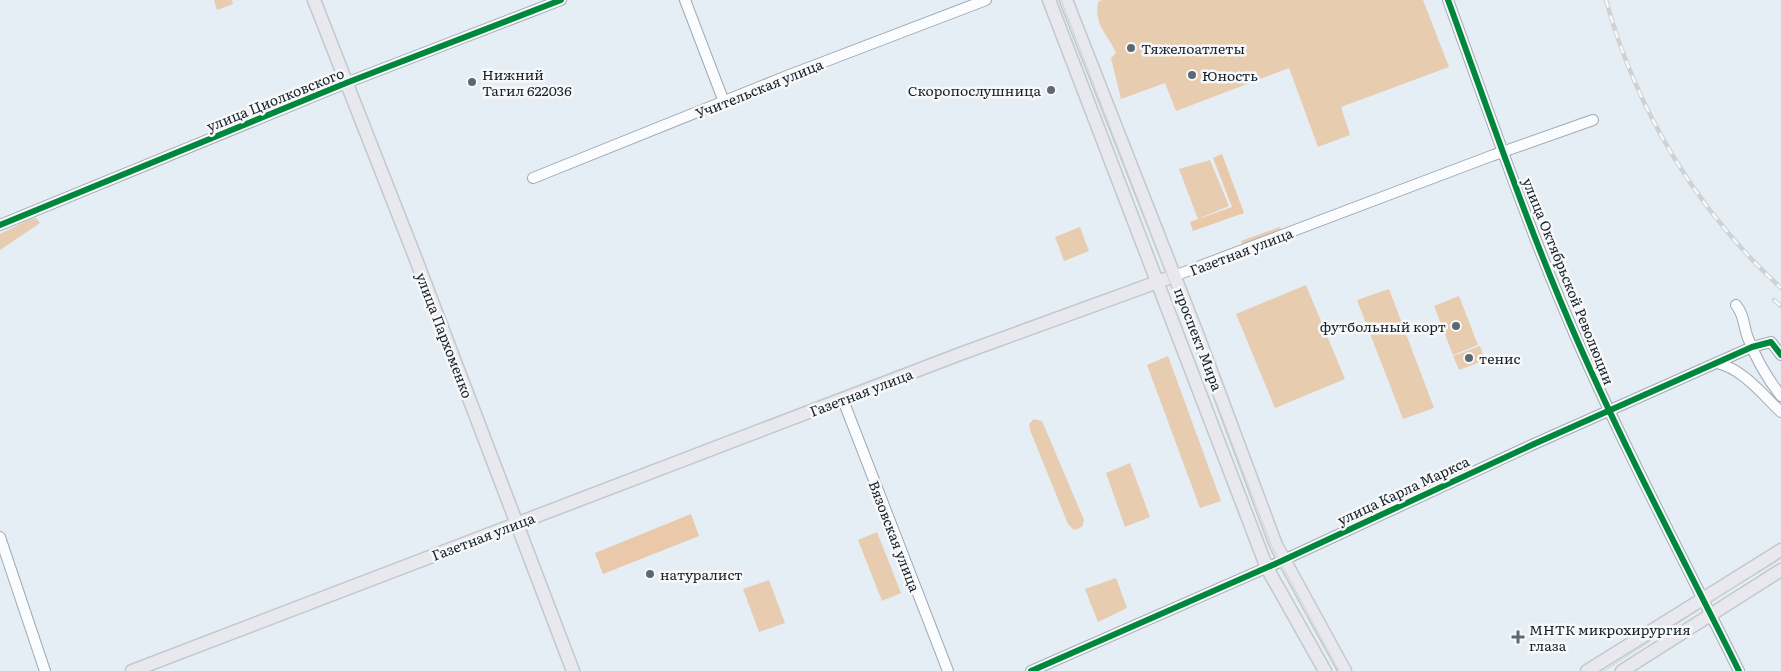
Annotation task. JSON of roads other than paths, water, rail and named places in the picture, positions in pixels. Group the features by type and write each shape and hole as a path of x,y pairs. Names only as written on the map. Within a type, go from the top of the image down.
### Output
{"main road":[{"name":"улица Пархоменко","path":"314,0 420,269 573,671"},
{"name":"проспект Мира","path":"1049,0 1267,568 1324,671"},
{"name":"проспект Мира","path":"1066,0 1174,276 1258,500 1283,559 1346,671"},
{"name":"Газетная улица","path":"132,671 960,354 1174,276"},
{"path":"1587,671 1781,550"},
{"path":"1622,671 1781,570"}],"street":[{"name":"улица Циолковского","path":"0,225 346,83 561,0"},
{"path":"685,0 724,102"},
{"name":"Учительская улица","path":"534,178 986,0"},
{"name":"улица Октябрьской Революции","path":"1448,0 1503,152 1578,343 1739,671"},
{"name":"Газетная улица","path":"1174,276 1593,120"},
{"path":"1736,305 1743,314 1752,347 1768,379 1781,396"},
{"name":"улица Карла Маркса","path":"1031,671 1267,568 1534,444 1752,347 1771,342 1781,355"},
{"path":"1717,363 1729,366 1781,412"},
{"name":"Вязовская улица","path":"843,400 948,671"},
{"path":"0,537 45,671"}],"tram line":[{"path":"1061,0 1272,547 1339,671"},
{"path":"1604,671 1781,557"}],"railway":[{"path":"1606,0 1634,81 1652,119 1673,156 1722,226 1781,288"},
{"path":"1774,300 1781,306"}],"place":[{"name":"Тяжелоатлеты","path":"1131,48"},
{"name":"Юность","path":"1192,75"},
{"name":"Нижний Тагил 622036","path":"472,82"},
{"name":"Скоропослушница","path":"1051,90"},
{"name":"футбольный корт","path":"1456,326"},
{"name":"тенис","path":"1469,358"},
{"name":"натуралист","path":"650,574"},
{"name":"МНТК микрохирургия глаза","path":"1518,637"}]}
